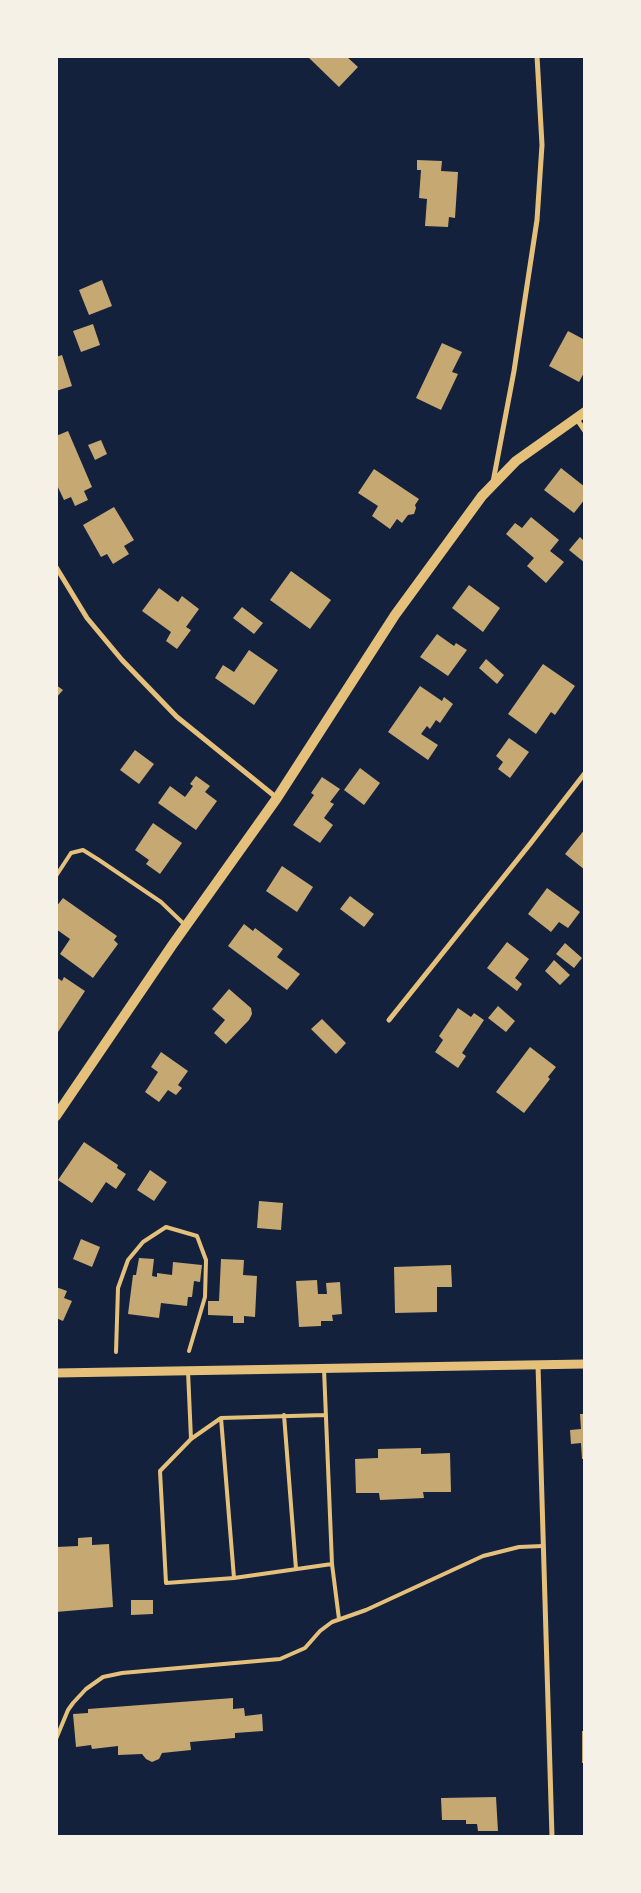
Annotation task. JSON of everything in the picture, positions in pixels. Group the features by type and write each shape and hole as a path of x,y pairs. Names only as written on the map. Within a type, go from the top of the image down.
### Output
{"main road":[{"path":"56,1116 186,926 277,798 395,615 458,528 493,482 516,461 580,415"}],"street":[{"path":"493,482 514,371 537,220 542,145 537,56"},
{"path":"580,415 585,431"},
{"path":"56,567 87,618 122,660 177,717 277,798"},
{"path":"389,1020 585,773"},
{"path":"56,1373 324,1370 585,1364"},
{"path":"538,1365 552,1837"}],"lane":[{"path":"56,876 71,854 83,850 161,902 186,926"},
{"path":"116,1352 118,1288 128,1260 143,1242 166,1226 197,1236 206,1260 205,1297 189,1351"},
{"path":"324,1370 332,1564 339,1619"},
{"path":"188,1371 191,1439"},
{"path":"284,1415 296,1569"},
{"path":"325,1415 221,1418 191,1439 160,1471 166,1583 234,1578 332,1564"},
{"path":"221,1418 234,1578"},
{"path":"56,1739 68,1710 86,1689 103,1677 122,1672 280,1660 305,1648 327,1625 366,1610 490,1553 519,1547 543,1546"}],"building":[{"path":"307,56 346,56 358,67 339,87"},
{"path":"417,160 442,161 441,171 458,172 455,218 449,217 448,227 425,226 427,199 419,198 421,170 417,170"},
{"path":"102,280 112,306 89,315 79,290"},
{"path":"93,324 100,345 81,352 73,331"},
{"path":"568,331 585,340 585,371 579,382 549,366"},
{"path":"442,343 462,352 452,372 458,374 441,410 416,398"},
{"path":"62,355 72,386 56,391 56,357"},
{"path":"68,431 92,487 84,491 88,500 75,506 71,497 64,500 56,483 56,472 58,471 56,466 56,436"},
{"path":"101,440 107,454 95,460 88,445"},
{"path":"561,468 585,487 585,499 574,513 544,490"},
{"path":"374,469 419,499 415,505 414,514 408,515 402,523 397,519 390,529 372,516 378,506 358,493"},
{"path":"114,507 134,540 124,546 129,554 113,564 107,554 101,557 83,525"},
{"path":"531,517 559,540 550,551 564,562 546,583 527,566 534,558 506,534 515,523 522,528"},
{"path":"580,537 585,542 585,563 569,550"},
{"path":"291,571 331,600 310,629 270,600"},
{"path":"469,585 500,608 483,632 452,608"},
{"path":"159,588 178,602 182,596 199,609 186,627 191,630 177,649 166,641 171,632 142,611"},
{"path":"242,607 263,623 254,634 233,618"},
{"path":"437,634 454,646 456,643 467,650 448,676 420,657"},
{"path":"249,650 278,670 254,705 215,678 223,665 234,672"},
{"path":"486,659 504,675 497,684 479,668"},
{"path":"543,664 575,686 555,715 551,712 536,734 508,714"},
{"path":"56,685 63,690 56,698"},
{"path":"420,686 442,701 444,697 453,704 440,723 436,720 430,729 427,726 421,734 438,745 428,760 388,732"},
{"path":"509,738 529,752 510,778 498,769 503,762 496,756"},
{"path":"135,750 154,764 139,784 120,770"},
{"path":"360,768 380,783 364,805 344,790"},
{"path":"196,776 210,786 205,792 217,801 196,830 158,803 170,786 185,797 193,786 190,784"},
{"path":"322,777 340,789 330,802 334,804 324,818 333,825 320,843 293,825 314,795 311,793"},
{"path":"153,823 182,843 160,874 146,864 149,860 135,850"},
{"path":"585,829 585,870 565,854"},
{"path":"282,866 313,887 297,912 266,891"},
{"path":"547,888 580,912 568,928 559,922 551,932 528,914"},
{"path":"350,896 374,914 364,927 340,909"},
{"path":"63,898 117,936 114,940 118,944 93,978 60,954 70,939 56,929 56,907"},
{"path":"244,924 253,931 255,928 283,949 277,957 300,974 287,990 228,946"},
{"path":"507,942 529,959 515,978 522,984 517,991 487,968"},
{"path":"565,943 582,958 574,968 556,954"},
{"path":"554,960 570,975 560,985 545,971"},
{"path":"56,977 62,981 64,977 85,991 58,1032 56,1031"},
{"path":"229,989 251,1008 252,1014 249,1020 226,1044 214,1033 225,1020 212,1009"},
{"path":"498,1006 515,1021 506,1032 488,1018"},
{"path":"458,1008 471,1017 474,1013 484,1020 462,1053 466,1056 458,1068 435,1052 443,1040 439,1036"},
{"path":"322,1019 346,1043 336,1054 311,1029"},
{"path":"530,1047 556,1067 548,1077 550,1079 524,1113 496,1092"},
{"path":"161,1052 188,1071 178,1085 182,1088 176,1095 168,1090 159,1102 145,1092 158,1072 151,1067"},
{"path":"84,1142 118,1165 117,1168 126,1174 116,1189 106,1182 92,1203 58,1180"},
{"path":"150,1170 167,1182 154,1201 137,1190"},
{"path":"259,1201 283,1203 281,1230 257,1228"},
{"path":"81,1239 100,1247 92,1267 73,1259"},
{"path":"139,1258 154,1259 152,1276 157,1277 157,1273 172,1275 173,1262 202,1265 200,1282 194,1281 192,1297 188,1297 187,1306 161,1303 159,1318 128,1314 133,1275 136,1275"},
{"path":"221,1259 244,1260 243,1275 257,1276 255,1317 244,1316 244,1323 233,1323 233,1316 208,1315 208,1301 219,1301"},
{"path":"451,1265 452,1287 437,1287 437,1312 395,1313 394,1267"},
{"path":"317,1280 318,1294 327,1294 326,1283 340,1282 342,1314 332,1315 333,1321 321,1321 321,1326 299,1327 296,1281"},
{"path":"56,1287 67,1291 64,1298 72,1301 63,1321 56,1318"},
{"path":"580,1414 585,1414 585,1459 582,1459 581,1443 571,1444 570,1430 581,1429"},
{"path":"421,1448 421,1454 450,1453 451,1492 423,1492 424,1498 380,1500 379,1493 356,1493 355,1459 378,1458 378,1449"},
{"path":"92,1537 92,1545 109,1544 113,1607 56,1612 56,1547 78,1546 78,1538"},
{"path":"131,1600 153,1600 153,1614 131,1615"},
{"path":"233,1698 233,1709 244,1708 245,1716 262,1714 263,1731 235,1733 235,1738 190,1742 191,1750 162,1753 159,1759 152,1762 142,1754 118,1755 118,1746 92,1749 91,1745 76,1747 73,1714 88,1713 88,1709"},
{"path":"582,1731 585,1731 585,1763 582,1763"},
{"path":"496,1797 498,1831 478,1831 477,1824 466,1824 466,1820 442,1820 441,1798"}]}
